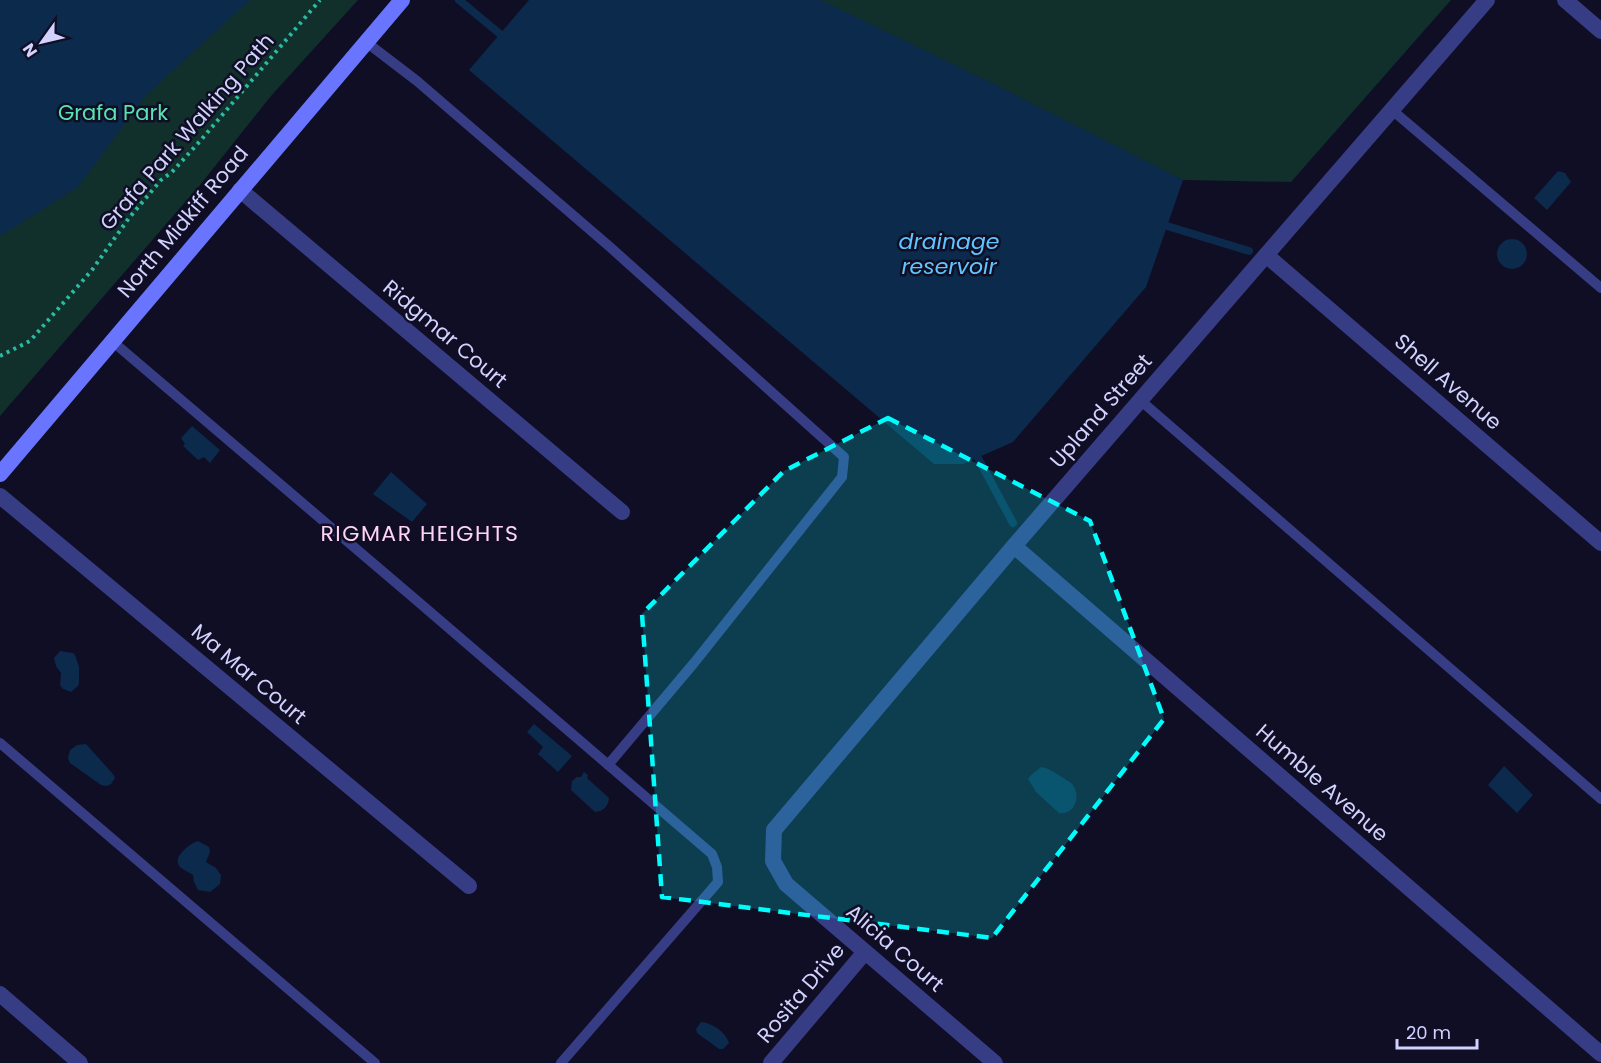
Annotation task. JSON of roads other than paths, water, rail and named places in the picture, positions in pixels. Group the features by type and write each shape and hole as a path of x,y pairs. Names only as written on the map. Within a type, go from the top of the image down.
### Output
{"main road":[{"name":"North Midkiff Road","path":"0,474 402,0"}],"street":[{"name":"Upland Street","path":"773,861 774,830 1014,546 1487,0"},
{"path":"1565,0 1601,31"},
{"name":"Ridgmar Court","path":"240,190 622,512"},
{"name":"Shell Avenue","path":"1266,255 1601,543"},
{"name":"Ma Mar Court","path":"0,495 469,886"},
{"name":"Humble Avenue","path":"1014,546 1601,1054"},
{"name":"Alicia Court","path":"773,861 786,884 995,1063"},
{"name":"Rosita Drive","path":"771,1063 866,952"},
{"path":"0,994 80,1063"}],"lane":[{"path":"366,42 417,81 610,247 844,457 842,477 694,663 608,765"},
{"path":"1392,110 1601,288"},
{"path":"112,341 398,583 712,854 717,867 718,882 561,1063"},
{"path":"1140,400 1601,799"},
{"path":"0,743 375,1063"}],"water":[{"path":"0,0 250,0 146,95 78,187 0,236"},
{"name":"drainage reservoir","path":"529,0 821,0 1183,180 1146,287 1013,442 963,464 934,464 469,70"},
{"path":"1558,171 1565,173 1571,182 1547,210 1534,198"},
{"path":"1512,239 1522,244 1527,254 1522,264 1512,269 1502,264 1497,254 1502,244"},
{"path":"192,426 220,450 210,463 204,457 198,460 183,446 185,444 181,438"},
{"path":"391,472 427,504 412,522 373,494"},
{"path":"60,651 73,653 79,667 79,683 71,692 60,685 61,673 54,658"},
{"path":"534,724 572,756 558,772 538,754 543,747 527,732"},
{"path":"86,744 113,774 115,778 111,784 101,785 70,763 68,758 70,750 77,745"},
{"path":"1504,766 1533,795 1517,813 1488,785"},
{"path":"1041,767 1062,777 1074,787 1077,798 1070,811 1059,813 1036,792 1028,779"},
{"path":"584,772 588,775 587,778 609,798 607,806 601,811 595,812 571,790 572,781 581,777"},
{"path":"198,841 209,847 210,852 206,862 216,868 221,875 220,884 210,892 198,890 193,875 181,868 178,863 183,851"},
{"path":"701,1022 718,1029 729,1043 723,1049 719,1049 697,1033 696,1029"}],"waterway":[{"path":"459,0 500,34"},
{"path":"1167,226 1249,251"},
{"path":"978,458 1013,523"}],"district":[{"name":"RIGMAR HEIGHTS","path":"420,533"}],"park label":[{"name":"Grafa Park","path":"113,113"}]}
